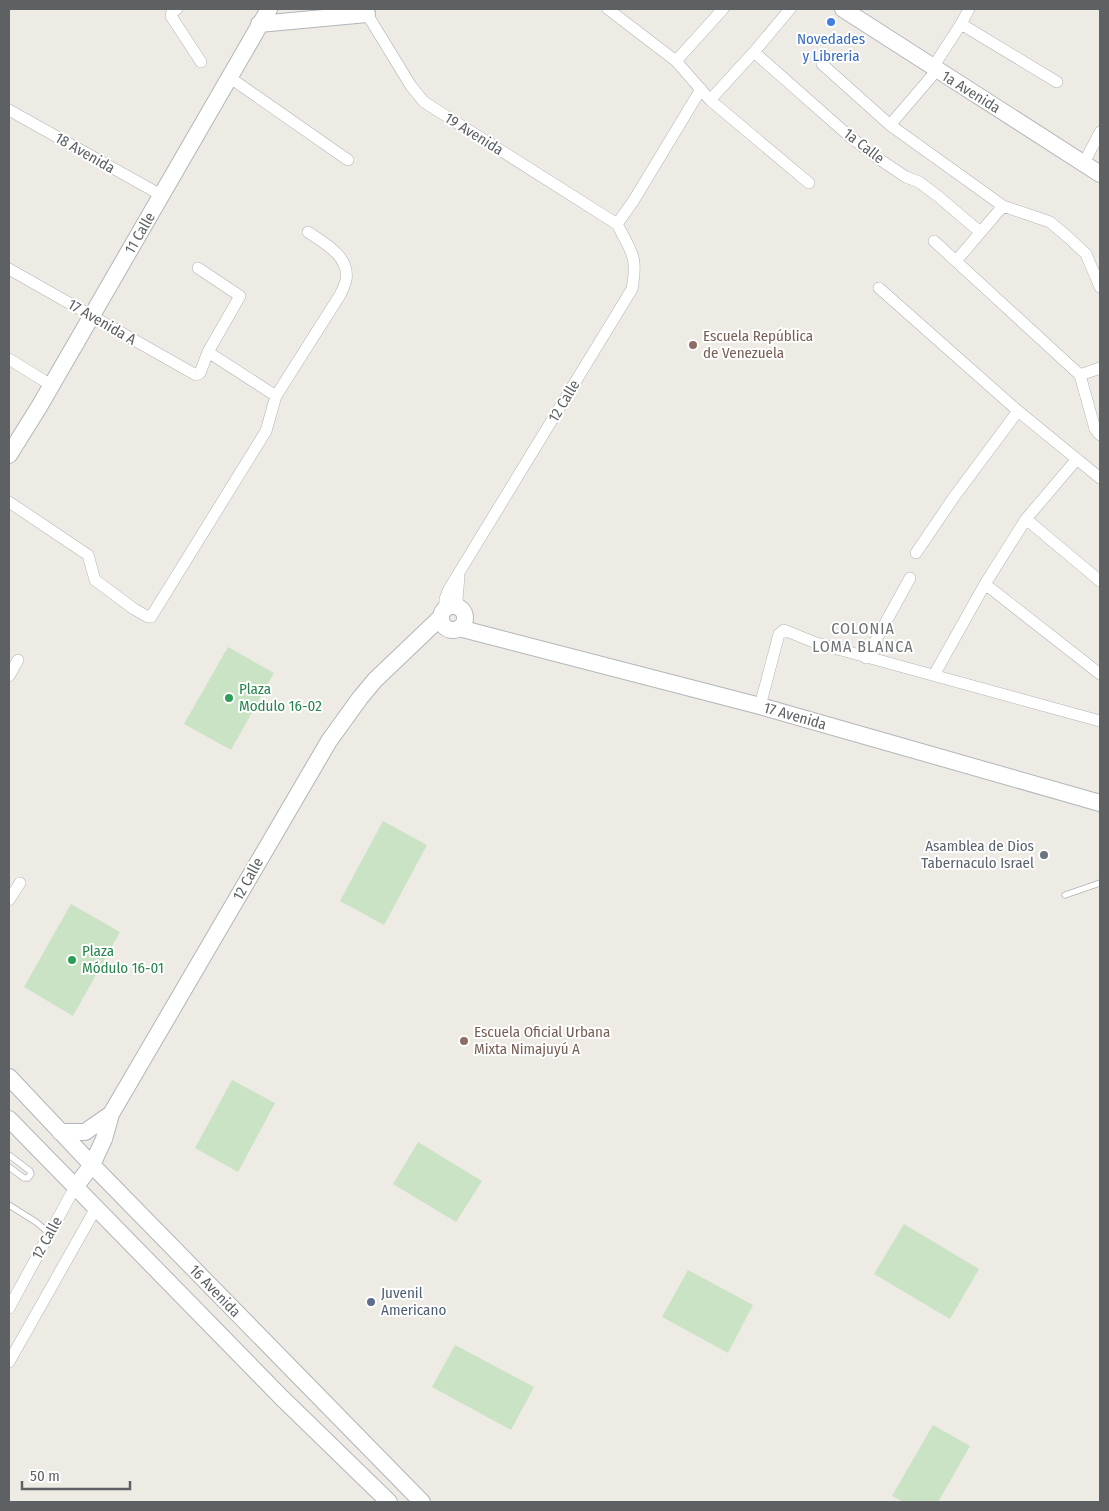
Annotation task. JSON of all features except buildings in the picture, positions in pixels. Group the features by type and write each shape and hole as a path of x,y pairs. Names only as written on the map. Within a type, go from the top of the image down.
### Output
{"street":[{"path":"177,9 172,12 171,16 201,62"},
{"name":"11 Calle","path":"9,455 92,316 268,9"},
{"path":"608,9 676,61 710,100 810,182"},
{"path":"676,61 722,9"},
{"path":"710,100 790,9"},
{"path":"890,125 935,68 969,9"},
{"name":"1a Avenida","path":"853,11 935,68 1100,174"},
{"path":"259,24 365,12"},
{"name":"19 Avenida","path":"365,12 411,86 424,102 617,224"},
{"path":"961,24 1057,82"},
{"name":"1a Calle","path":"754,52 848,135 906,177 919,182 980,232"},
{"path":"822,64 890,125 1003,206 1050,222 1086,254 1100,287"},
{"path":"229,77 348,160"},
{"path":"617,224 634,200 701,89"},
{"name":"18 Avenida","path":"9,110 161,195"},
{"path":"1084,163 1100,132"},
{"path":"956,261 1003,206"},
{"name":"12 Calle","path":"9,1308 75,1187 92,1165 104,1139 111,1114 329,741 375,680 402,655 453,618 460,572 632,289 635,270 634,259 617,224"},
{"path":"9,502 88,555 95,580 134,609 151,617 266,431 276,396 340,295 346,280 344,264 338,254 308,232"},
{"path":"934,241 1080,375 1095,429 1100,435"},
{"path":"198,268 240,295 208,352 276,396"},
{"name":"17 Avenida A","path":"9,269 196,375 200,374 208,352"},
{"path":"879,288 1018,411 1100,478"},
{"path":"9,359 52,384"},
{"path":"1080,375 1100,368"},
{"path":"916,553 954,497 1018,411"},
{"path":"934,675 985,584 1026,519 1077,458"},
{"path":"1026,519 1100,581"},
{"path":"866,658 910,578"},
{"path":"985,584 1100,674"},
{"name":"17 Avenida","path":"453,618 487,635 760,706 1100,804"},
{"path":"760,706 779,634 784,630 816,644 1100,722"},
{"path":"9,676 18,660"},
{"path":"9,900 20,883"},
{"name":"16 Avenida","path":"9,1077 92,1165 422,1502"},
{"name":"12 Calle","path":"60,1132 85,1132 111,1114"},
{"name":"16 Avenida","path":"9,1119 282,1398 389,1502"},
{"name":"12 Calle","path":"9,1362 96,1208"}],"lane":[{"path":"1065,895 1100,883"},
{"path":"9,1155 30,1171 31,1174 28,1178 24,1178 9,1167"},
{"path":"9,1205 36,1222 49,1233"}],"green space":[{"name":"Plaza Modulo 16-02","path":"228,647 274,673 231,750 184,724"},
{"path":"383,821 427,845 384,925 340,901"},
{"name":"Plaza Módulo 16-01","path":"71,904 120,932 73,1016 24,987"},
{"path":"232,1080 275,1103 238,1172 195,1148"},
{"path":"418,1142 482,1181 456,1222 393,1184"},
{"path":"904,1224 979,1269 950,1319 874,1274"},
{"path":"688,1270 753,1305 728,1353 662,1317"},
{"path":"455,1345 534,1387 511,1430 432,1387"},
{"path":"933,1425 970,1446 938,1502 904,1502 892,1496"}],"place":[{"name":"Novedades y Libreria","path":"831,22"},
{"name":"Escuela República de Venezuela","path":"693,345"},
{"name":"Plaza Modulo 16-02","path":"229,698"},
{"name":"Asamblea de Dios Tabernaculo Israel","path":"1044,855"},
{"name":"Plaza Módulo 16-01","path":"72,960"},
{"name":"Escuela Oficial Urbana Mixta Nimajuyú A","path":"464,1041"},
{"name":"Juvenil Americano","path":"371,1302"}],"district":[{"name":"COLONIA LOMA BLANCA","path":"863,637"}]}
